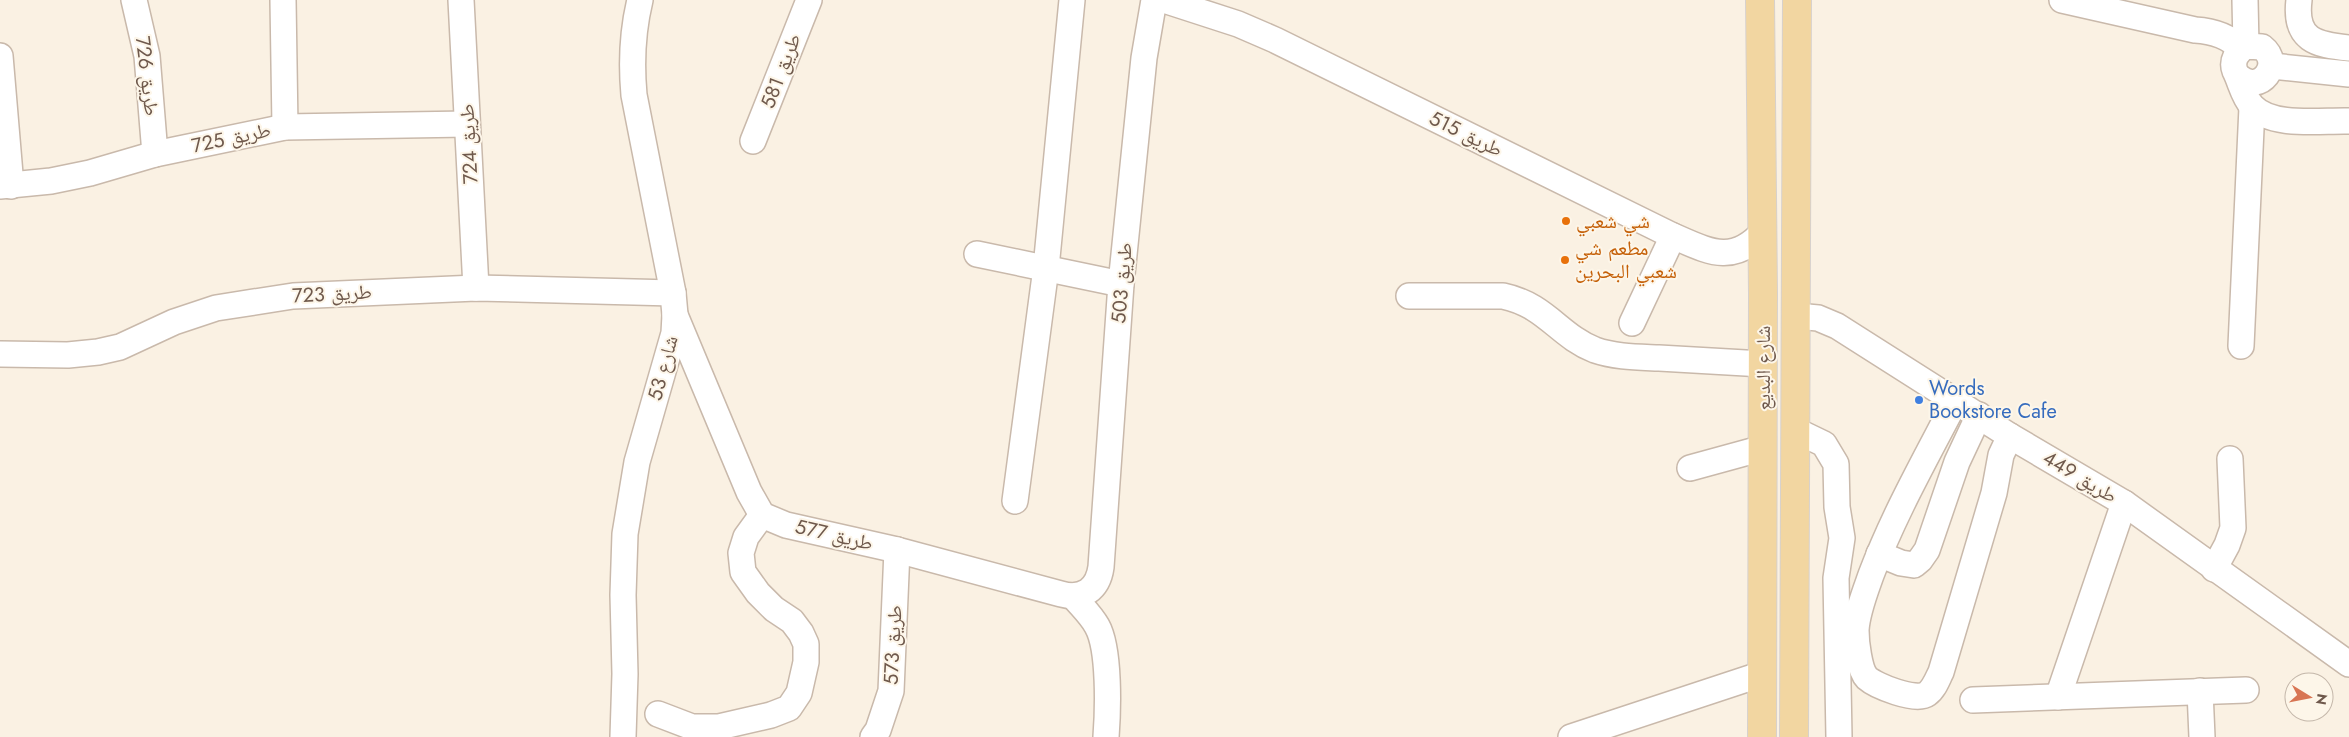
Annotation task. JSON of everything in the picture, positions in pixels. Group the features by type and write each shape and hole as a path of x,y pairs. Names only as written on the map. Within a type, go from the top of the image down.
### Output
{"main road":[{"name":"شارع البديع","path":"1760,0 1763,364 1762,737"},
{"name":"شارع البديع","path":"1794,737 1798,2"}],"street":[{"name":"طريق 726","path":"134,0 146,56 155,154"},
{"path":"283,0 285,127"},
{"name":"طريق 724","path":"461,0 476,288"},
{"name":"شارع 53","path":"623,737 625,534 637,462 669,351 674,304 636,105 632,70 631,48 640,0"},
{"name":"طريق 581","path":"753,141 809,0"},
{"path":"1015,502 1046,268 1072,0"},
{"name":"طريق 503","path":"1073,596 1088,592 1095,585 1101,567 1121,284 1144,58 1154,0"},
{"name":"طريق 515","path":"1164,0 1238,24 1275,40 1673,236 1710,252 1719,254 1738,251 1747,246 1762,232"},
{"path":"2062,0 2101,4 2222,36 2240,59 2246,98 2252,107 2264,115 2277,120 2349,121"},
{"path":"2245,0 2240,59 2243,80 2255,83 2269,72 2349,74"},
{"path":"2299,0 2298,18 2304,33 2310,39 2326,46 2349,48"},
{"path":"2240,59 2262,47 2270,55 2271,97 2276,106 2291,120"},
{"path":"0,56 6,186"},
{"path":"2241,346 2252,107"},
{"name":"طريق 725","path":"6,186 90,173 155,154 285,127 467,124"},
{"path":"1632,323 1673,236"},
{"path":"977,254 1121,284"},
{"name":"طريق 723","path":"0,354 68,355 98,352 120,347 174,322 216,308 293,296 476,288 674,304"},
{"path":"1409,296 1503,296 1517,299 1542,312 1584,345 1605,353 1763,364"},
{"path":"658,714 692,727 719,727 771,715 789,708 799,693 806,662 806,644 801,634 792,622 774,609 758,593 743,572 741,553 746,537 762,515 749,492 674,304"},
{"name":"طريق 449","path":"1797,316 1818,318 1837,326 2010,436 2124,503 2349,664"},
{"path":"1956,400 1900,508 1879,554 1865,593 1856,630 1858,656 1865,677 1878,685 1915,697 1926,696 1933,688 1941,672 1994,493 2001,455 2010,436"},
{"path":"1879,554 1901,563 1914,564 1920,560 1927,550 1957,462 1978,415"},
{"path":"1797,431 1824,444 1836,464 1837,507 1842,538 1836,578 1839,737"},
{"path":"1690,468 1763,448"},
{"path":"2214,569 2219,534 2234,513 2230,459"},
{"path":"2058,697 2124,503"},
{"name":"طريق 577","path":"762,515 786,525 897,550 1073,596"},
{"name":"طريق 573","path":"873,737 878,730 891,692 897,550"},
{"path":"1073,596 1098,628 1104,653 1108,715 1106,737"},
{"path":"1571,737 1762,674"},
{"path":"1973,700 2246,690"},
{"path":"2200,691 2202,737"}],"place":[{"name":"شي شعبي","path":"1566,221"},
{"name":"مطعم شي شعبي البحرين","path":"1565,260"},
{"name":"Words Bookstore Cafe","path":"1919,400"}]}
